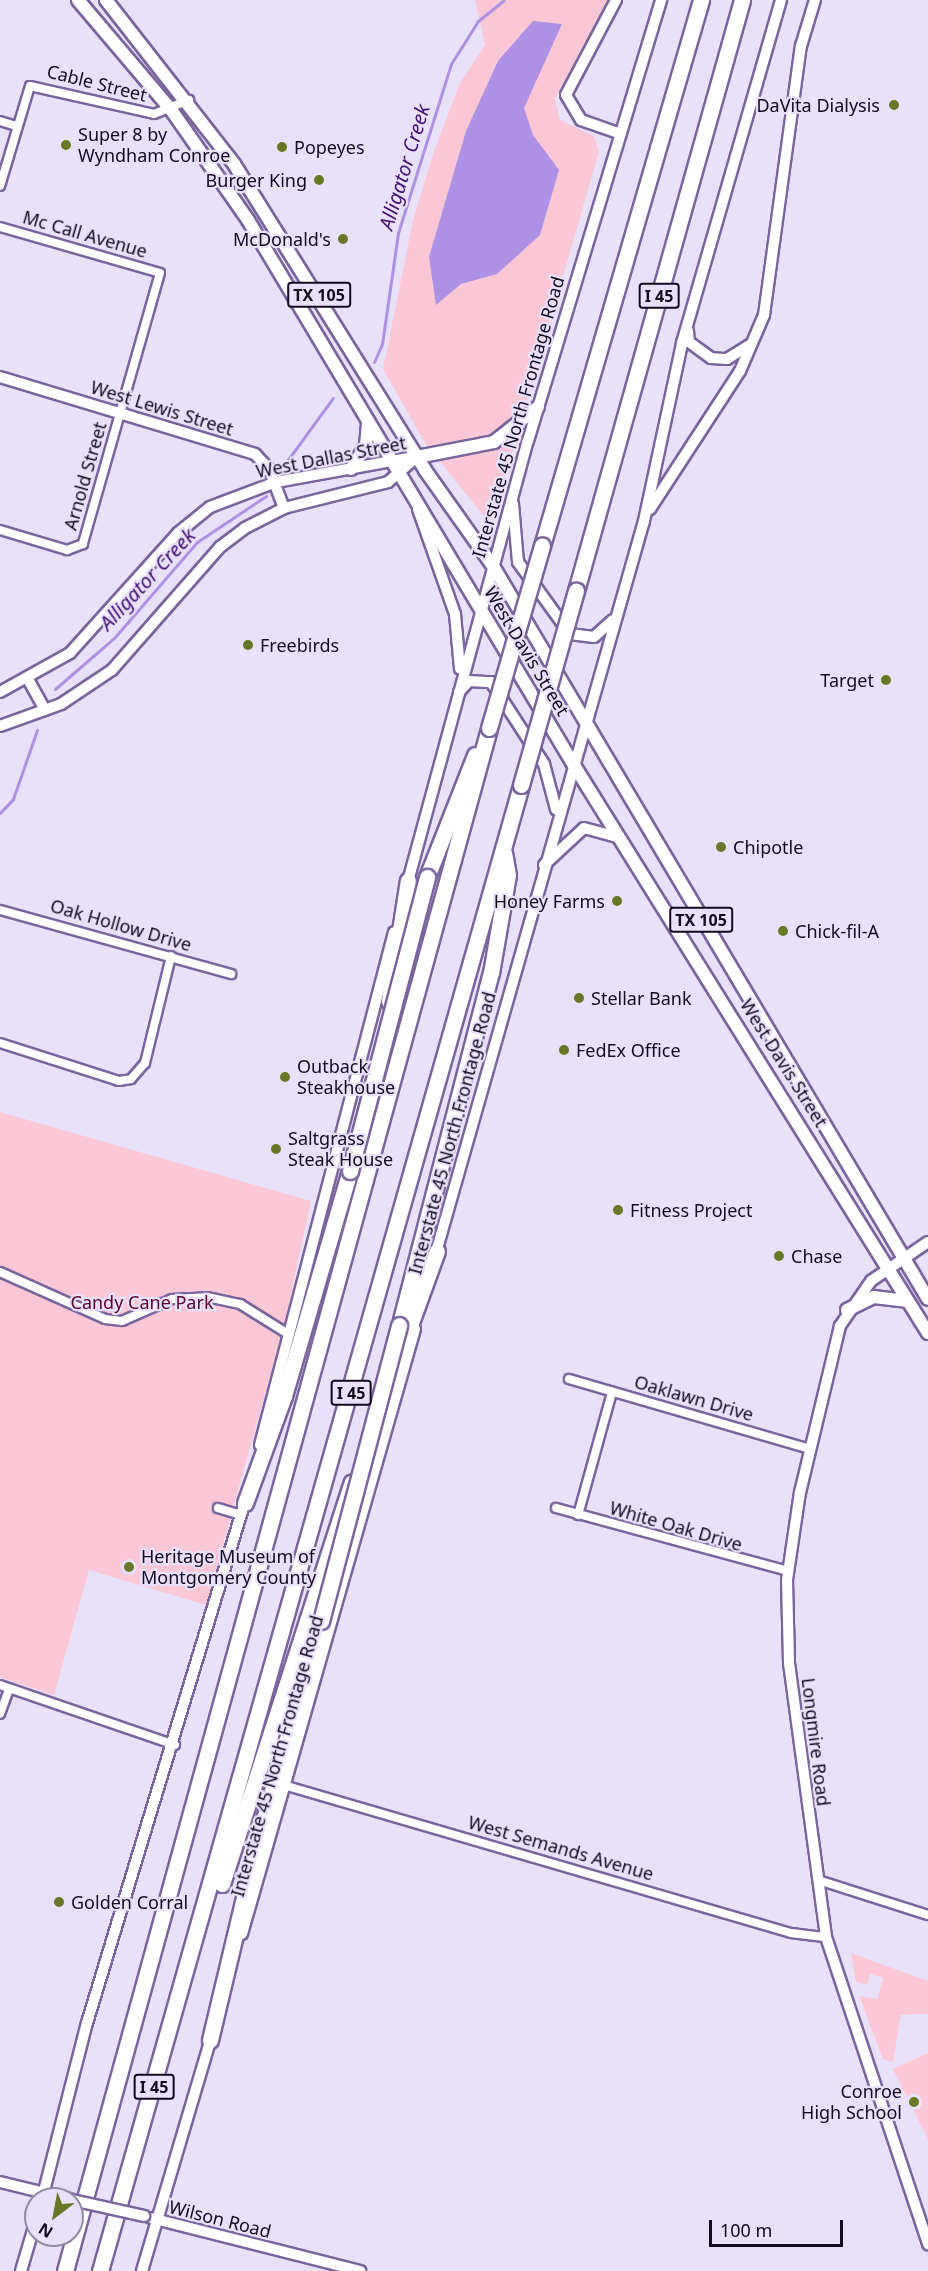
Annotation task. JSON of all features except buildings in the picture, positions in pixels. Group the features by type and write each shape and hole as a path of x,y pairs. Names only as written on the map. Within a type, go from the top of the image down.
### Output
{"highway":[{"name":"I 45","path":"63,2271 72,2246 489,728 700,0"},
{"name":"I 45","path":"100,2271 198,1939 742,0"},
{"path":"243,1509 284,1396 350,1171 427,877 460,784 489,728"},
{"path":"210,2040 256,1847 321,1621 491,974 508,875 503,847"},
{"path":"328,1316 374,1092 408,880"},
{"path":"198,1939 236,1850 300,1629 437,1251"},
{"path":"105,2271 109,2236"}],"main road":[{"name":"West Davis Street","path":"78,0 172,111 283,277 572,762 928,1333"},
{"name":"West Davis Street","path":"106,0 189,100 312,285 417,457 493,567 928,1299"},
{"path":"616,0 566,95 581,120 621,134"},
{"name":"Interstate 45 North Frontage Road","path":"45,2187 87,2023 175,1745 243,1509 457,695 512,495 661,0"},
{"name":"Interstate 45 North Frontage Road","path":"142,2271 287,1786 542,868 644,520 688,321 781,0"},
{"path":"644,520 740,371 751,344 773,277 801,46 815,0"},
{"path":"283,277 303,288 312,285"},
{"path":"688,321 689,342 711,358 727,359 751,344"},
{"name":"West Lewis Street","path":"0,377 243,449 262,460 276,482 284,508"},
{"path":"417,457 494,442 538,407"},
{"path":"351,469 366,446 368,420"},
{"name":"West Dallas Street","path":"0,692 29,681 85,639 194,519 228,499 276,482 351,469 396,467 417,457"},
{"name":"West Dallas Street","path":"0,726 45,710 112,670 220,547 284,508 388,482 396,467"},
{"path":"512,495 518,562 570,634 594,637 613,620"},
{"path":"416,500 455,614 461,681"},
{"path":"29,681 45,710"},
{"path":"457,695 469,681 491,682 553,781 557,815"},
{"path":"542,868 584,828 618,837"},
{"name":"Longmire Road","path":"928,1242 888,1267 847,1310 834,1343 810,1449 788,1571 789,1663 826,1937 928,2244"},
{"path":"847,1310 874,1297 908,1301"},
{"name":"Wilson Road","path":"0,2182 24,2190"},
{"name":"Wilson Road","path":"84,2202 360,2271"},
{"path":"21,2271 28,2247"}],"street":[{"name":"Cable Street","path":"16,126 30,86 154,114 172,111"},
{"path":"172,111 189,100"},
{"path":"0,121 16,126 0,186"},
{"name":"Mc Call Avenue","path":"0,227 160,273"},
{"name":"Arnold Street","path":"0,530 67,550 78,548 160,273"},
{"name":"Oak Hollow Drive","path":"0,910 231,974"},
{"path":"0,1043 119,1081 131,1079 145,1063 171,956"},
{"path":"0,1272 105,1318 122,1321 172,1299 207,1297 240,1304 288,1334"},
{"name":"Oaklawn Drive","path":"569,1379 810,1449"},
{"path":"578,1515 612,1392"},
{"path":"218,1508 243,1509"},
{"name":"White Oak Drive","path":"556,1508 788,1571"},
{"path":"0,1685 175,1745"},
{"path":"0,1714 9,1689"},
{"name":"West Semands Avenue","path":"287,1786 791,1933 826,1937"},
{"path":"818,1880 928,1915"}],"green space":[{"path":"475,0 608,0 555,99 560,120 594,136 599,152 491,525 425,443 383,369 413,220 433,154 460,83 485,45"},
{"name":"Candy Cane Park","path":"0,1112 311,1201 285,1323 206,1605 89,1570 54,1695 0,1677"},
{"path":"851,1953 928,1981 928,2014 901,2015 893,2062 883,2059 859,1996 877,1999 883,1978 870,1974 867,1985 856,1982"},
{"path":"928,2053 928,2139 893,2069"}],"shaded area":[{"path":"533,21 562,24 524,108 533,135 559,170 540,235 497,274 461,284 436,305 429,257 466,131 498,61"}],"waterway":[{"name":"Alligator Creek","path":"374,362 382,344 398,233 451,64 478,21 504,0"},
{"name":"Alligator Creek","path":"287,461 333,398"},
{"name":"Alligator Creek","path":"55,689 115,637 197,542 266,496"},
{"name":"Alligator Creek","path":"0,813 13,799 37,730"}],"place":[{"name":"DaVita Dialysis","path":"894,105"},
{"name":"Super 8 by Wyndham Conroe","path":"66,145"},
{"name":"Popeyes","path":"282,147"},
{"name":"Burger King","path":"319,180"},
{"name":"McDonald's","path":"343,239"},
{"name":"Freebirds","path":"248,645"},
{"name":"Target","path":"886,680"},
{"name":"Chipotle","path":"721,847"},
{"name":"Honey Farms","path":"617,901"},
{"name":"Chick-fil-A","path":"783,931"},
{"name":"Stellar Bank","path":"579,998"},
{"name":"FedEx Office","path":"564,1050"},
{"name":"Outback Steakhouse","path":"285,1077"},
{"name":"Saltgrass Steak House","path":"276,1149"},
{"name":"Fitness Project","path":"618,1210"},
{"name":"Chase","path":"779,1256"},
{"name":"Heritage Museum of Montgomery County","path":"129,1567"},
{"name":"Golden Corral","path":"59,1902"},
{"name":"Conroe High School","path":"914,2102"}]}
